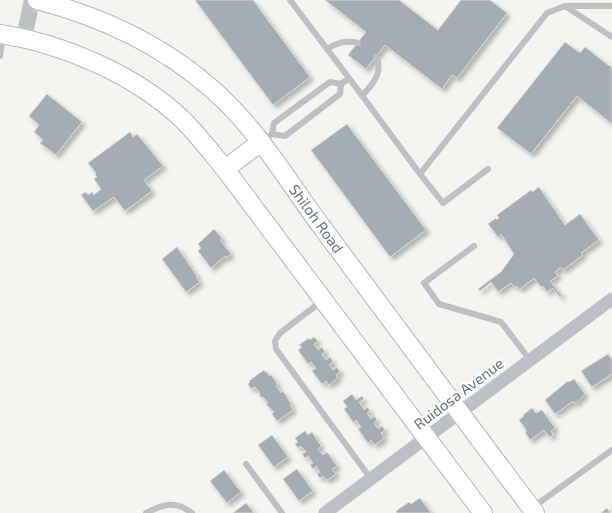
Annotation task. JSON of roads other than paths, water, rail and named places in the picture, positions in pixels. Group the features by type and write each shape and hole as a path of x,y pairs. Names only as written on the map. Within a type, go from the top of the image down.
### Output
{"main road":[{"name":"Shiloh Road","path":"37,0 70,8 103,20 162,51 213,89 239,116 267,138 318,223 533,511"},
{"path":"1,34 24,38 63,50 96,63 131,82 163,104 182,120 225,169 483,513"},
{"path":"225,169 267,138"}],"street":[{"path":"24,38 32,0"},
{"name":"Ruidosa Avenue","path":"325,513 612,299"}],"lane":[{"path":"290,0 443,203 488,169"},
{"path":"420,174 547,12 565,6 612,6"},
{"path":"565,6 612,37"},
{"path":"0,56 1,34"},
{"path":"327,49 335,44 345,41 358,43"},
{"path":"362,96 372,85 377,76 379,62 376,57"},
{"path":"267,138 274,124 330,82 341,84 349,78"},
{"path":"267,138 285,136 340,94 341,84"},
{"path":"474,246 424,283 439,304 501,322 530,360"},
{"path":"323,300 280,333 275,341 276,349 371,479"},
{"path":"533,511 612,450"},
{"path":"246,464 282,513"},
{"path":"146,513 159,506 176,504 192,513"}]}
